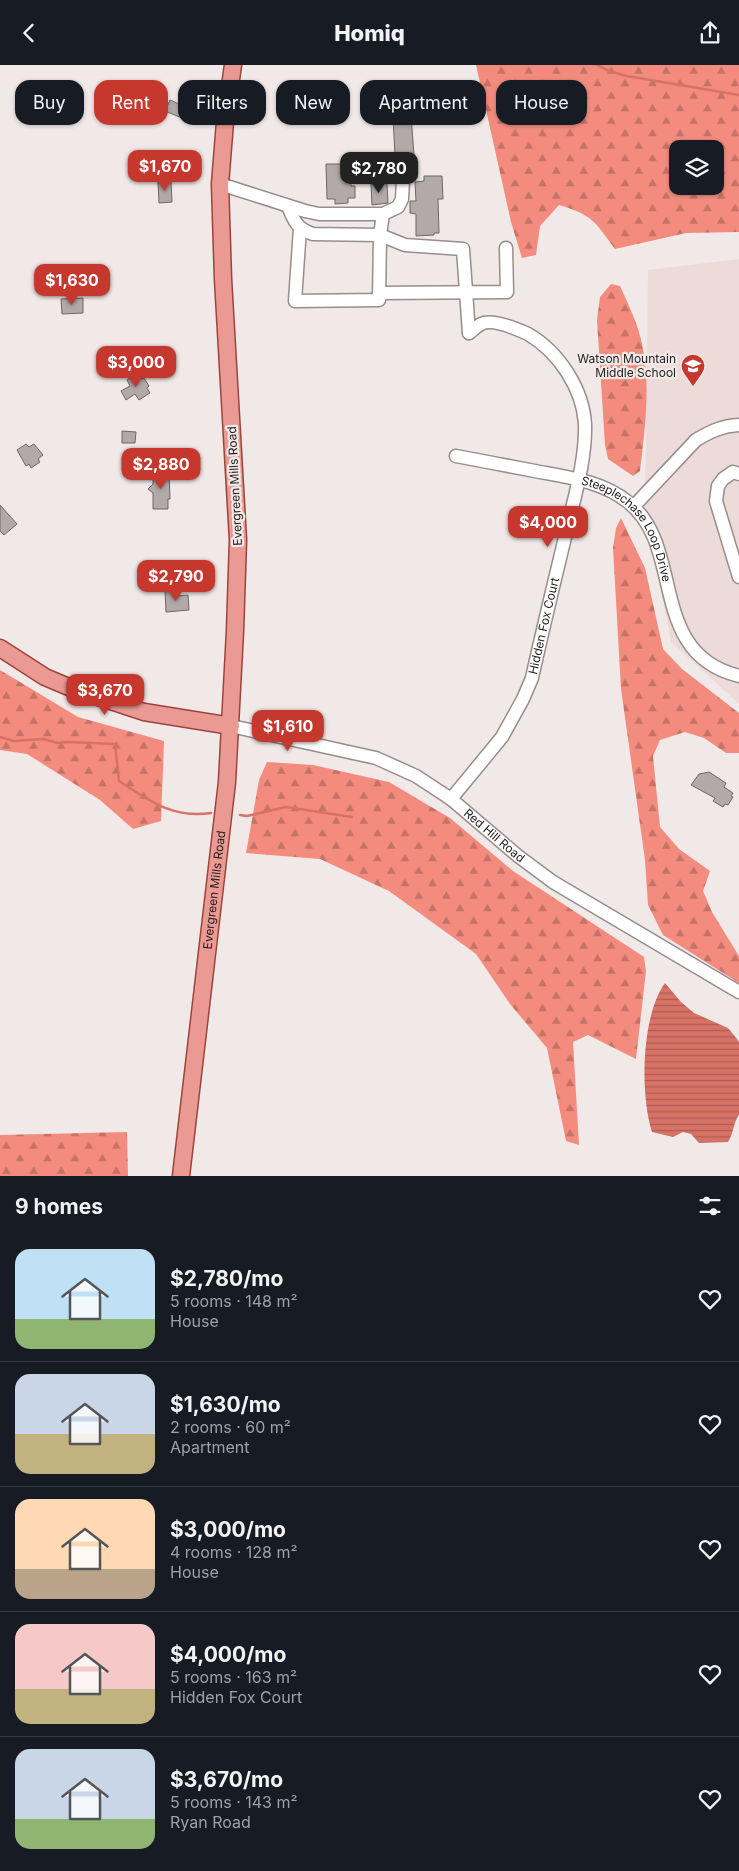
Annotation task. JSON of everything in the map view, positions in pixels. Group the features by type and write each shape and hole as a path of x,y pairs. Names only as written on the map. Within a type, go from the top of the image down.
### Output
{"main road":[{"name":"Evergreen Mills Road","path":"181,1176 222,826 231,727 238,540 223,279 220,184 225,122 233,65"},
{"path":"0,648 45,677 71,688 144,711 231,727"}],"street":[{"path":"220,184 288,207 319,214 383,214 398,207 402,199 403,179"},
{"path":"288,207 296,225 313,234 380,235 405,245 463,249 465,293"},
{"path":"300,228 295,301 379,300 380,235 383,214"},
{"path":"379,293 507,292 506,248"},
{"name":"Hidden Fox Court","path":"451,799 502,737 532,677 579,479 584,424 578,397 566,369 543,345 529,335 512,327 496,323 482,323 469,333 465,293"},
{"path":"634,506 696,440 723,426 739,425"},
{"name":"Steeplechase Loop Drive","path":"456,456 579,479 615,492 634,506 640,512 651,532 679,627 688,644 714,667 739,676"},
{"path":"739,474 733,472 723,479 718,486 716,501 739,577"},
{"name":"Red Hill Road","path":"231,727 376,757 416,776 451,799 518,856 553,882 739,991"}],"shaded area":[{"name":"Watson Mountain Middle School","path":"739,259 739,704 671,642 645,504 648,270"},
{"path":"665,983 681,1002 694,1013 728,1028 739,1042 739,1115 728,1142 699,1143 691,1134 683,1132 673,1137 652,1132 646,1098 645,1056 651,1015 657,997"}],"green space":[{"path":"476,65 739,65 739,232 686,233 615,249 603,232 586,216 559,205 540,226 536,255 522,258 511,222 486,110 486,80 479,80"},
{"path":"611,284 620,286 638,329 645,360 647,392 644,439 640,471 633,476 608,459 605,445 597,320 600,297"},
{"path":"621,518 645,568 663,649 682,669 739,713 739,753 726,753 704,738 685,732 660,740 653,756 660,827 679,849 710,871 703,891 712,912 739,956 739,983 663,935 648,905 645,860 621,689 613,548 616,528"},
{"path":"0,670 78,717 164,741 161,821 133,829 100,800 27,754 0,750"},
{"path":"267,762 313,765 389,782 450,818 513,871 644,957 646,971 636,1059 588,1035 573,1042 579,1145 566,1141 547,1048 510,1004 476,954 389,891 320,859 246,853 259,780"},
{"path":"127,1132 128,1176 0,1176 0,1135"}],"building":[{"path":"170,100 178,104 178,116 168,112"},
{"path":"393,125 412,125 414,155 395,156"},
{"path":"326,164 347,164 347,170 350,170 351,186 355,186 355,198 348,198 348,203 335,204 335,199 327,199"},
{"path":"424,176 442,176 443,199 438,199 439,233 416,236 416,214 410,213 410,201 416,201 415,182 424,181"},
{"path":"171,181 172,202 159,203 158,182"},
{"path":"387,183 388,203 372,205 371,184"},
{"path":"83,298 83,313 62,314 61,299"},
{"path":"137,373 141,379 144,378 149,386 147,388 150,393 139,400 135,394 126,400 121,391 130,386 127,380"},
{"path":"122,431 136,432 135,443 122,443"},
{"path":"26,444 29,447 34,444 43,455 38,459 40,462 31,468 29,464 26,466 17,450"},
{"path":"153,471 169,471 170,499 168,499 168,509 153,509 153,493 148,489 153,484"},
{"path":"0,505 17,524 4,535 0,531"},
{"path":"165,590 174,590 175,596 188,595 189,610 166,612"},
{"path":"709,772 726,783 724,787 733,793 731,796 733,797 728,805 725,804 723,807 713,801 715,798 691,785 699,774"}],"waterway":[{"path":"597,65 609,71 627,76 739,95"},
{"path":"0,737 14,741 43,739 58,743 115,744 119,781 151,801 173,811 197,814 211,813"},
{"path":"240,815 247,816 286,807 352,817"}],"place":[{"name":"Watson Mountain Middle School","path":"693,387"}]}
